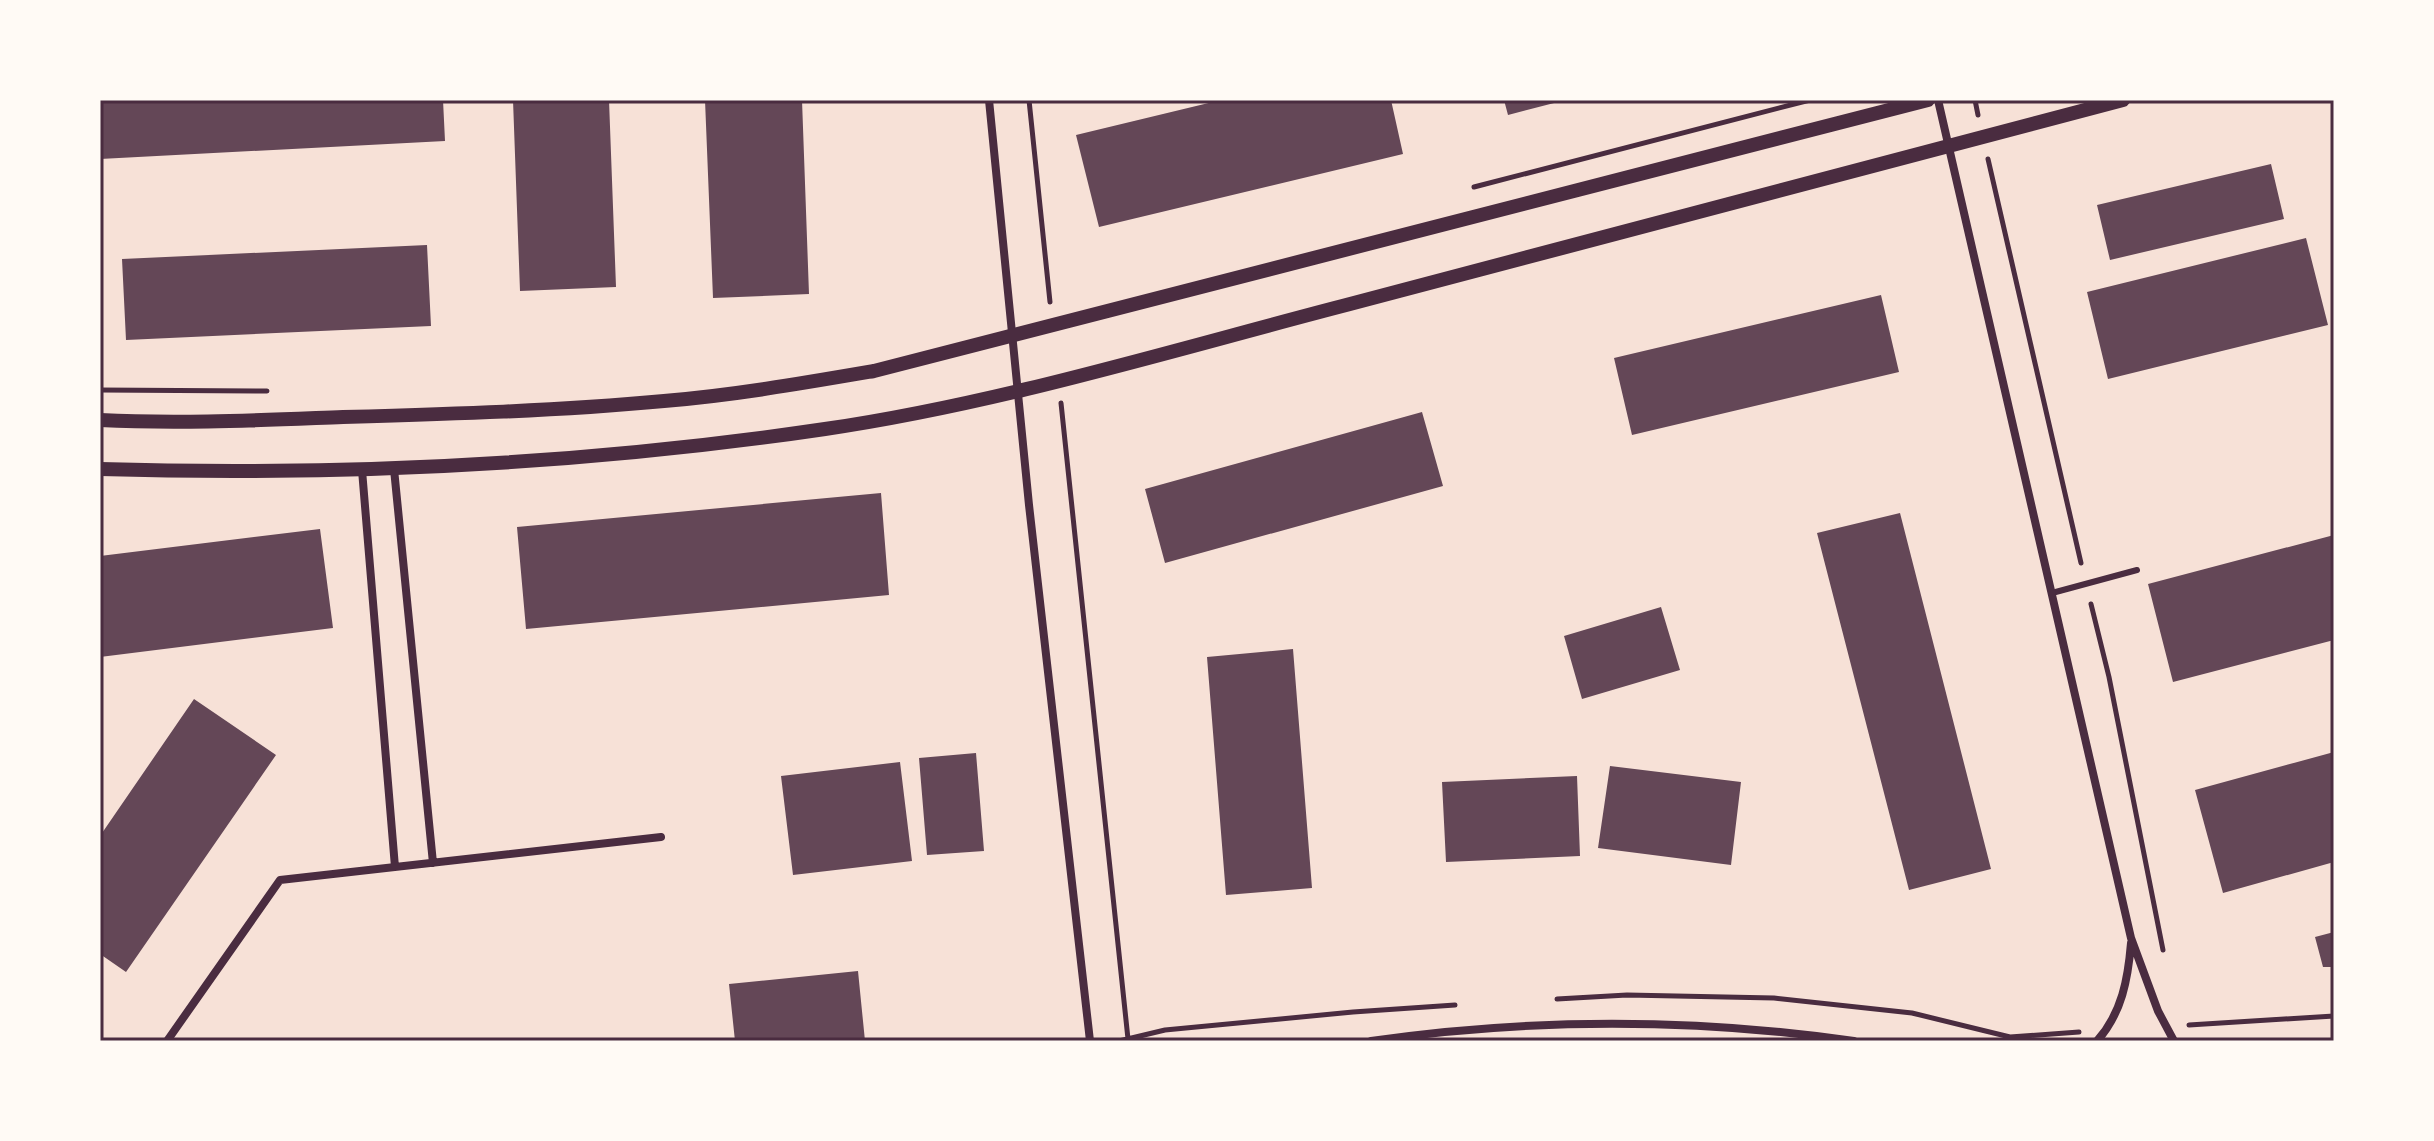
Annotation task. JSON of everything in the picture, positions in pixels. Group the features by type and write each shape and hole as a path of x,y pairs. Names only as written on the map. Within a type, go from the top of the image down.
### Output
{"street":[{"path":"989,100 1090,1041"},
{"path":"100,420 445,415 664,401 757,391 874,371 1928,100"},
{"path":"1938,100 2131,938 2158,1011 2174,1041"},
{"path":"100,469 394,469 732,442 884,419 1058,380 2123,100"},
{"path":"394,469 433,863"},
{"path":"362,470 395,867"},
{"path":"167,1041 280,880 661,837"},
{"path":"2097,1041 2106,1031 2126,989 2131,938"},
{"path":"1371,1041 1576,1024 1694,1026 1801,1033 1854,1041"}],"lane":[{"path":"2052,593 2137,570"}],"path":[{"path":"1029,100 1052,325"},
{"path":"1459,191 1810,100"},
{"path":"1010,310 1065,295"},
{"path":"1058,380 1128,1039"},
{"path":"100,390 283,391"},
{"path":"2250,1021 2334,1016"}],"building":[{"path":"100,100 443,100 445,141 100,159"},
{"path":"513,100 609,100 616,287 520,291"},
{"path":"705,100 802,100 809,294 713,298"},
{"path":"1221,100 1391,100 1403,154 1099,227 1076,135"},
{"path":"1504,100 1557,100 1558,102 1508,115"},
{"path":"2271,164 2284,219 2110,260 2097,205"},
{"path":"2306,238 2328,325 2108,379 2087,292"},
{"path":"427,245 431,326 126,340 122,259"},
{"path":"1881,295 1899,372 1632,435 1614,358"},
{"path":"1422,412 1443,486 1165,563 1145,489"},
{"path":"881,493 889,595 526,629 517,527"},
{"path":"1900,513 1991,869 1909,890 1817,533"},
{"path":"320,529 333,628 100,657 100,556"},
{"path":"2334,535 2334,640 2173,682 2148,584"},
{"path":"1661,607 1680,670 1582,699 1564,636"},
{"path":"1293,649 1312,888 1226,895 1207,657"},
{"path":"194,699 276,755 126,972 100,954 100,836"},
{"path":"2334,752 2334,862 2223,893 2195,790"},
{"path":"976,753 984,851 927,855 919,758"},
{"path":"900,762 912,861 793,875 781,776"},
{"path":"1610,766 1741,782 1731,865 1598,848"},
{"path":"1577,776 1580,856 1446,862 1442,782"},
{"path":"2334,932 2334,967 2323,967 2315,937"},
{"path":"858,971 865,1041 735,1041 729,984"}]}
